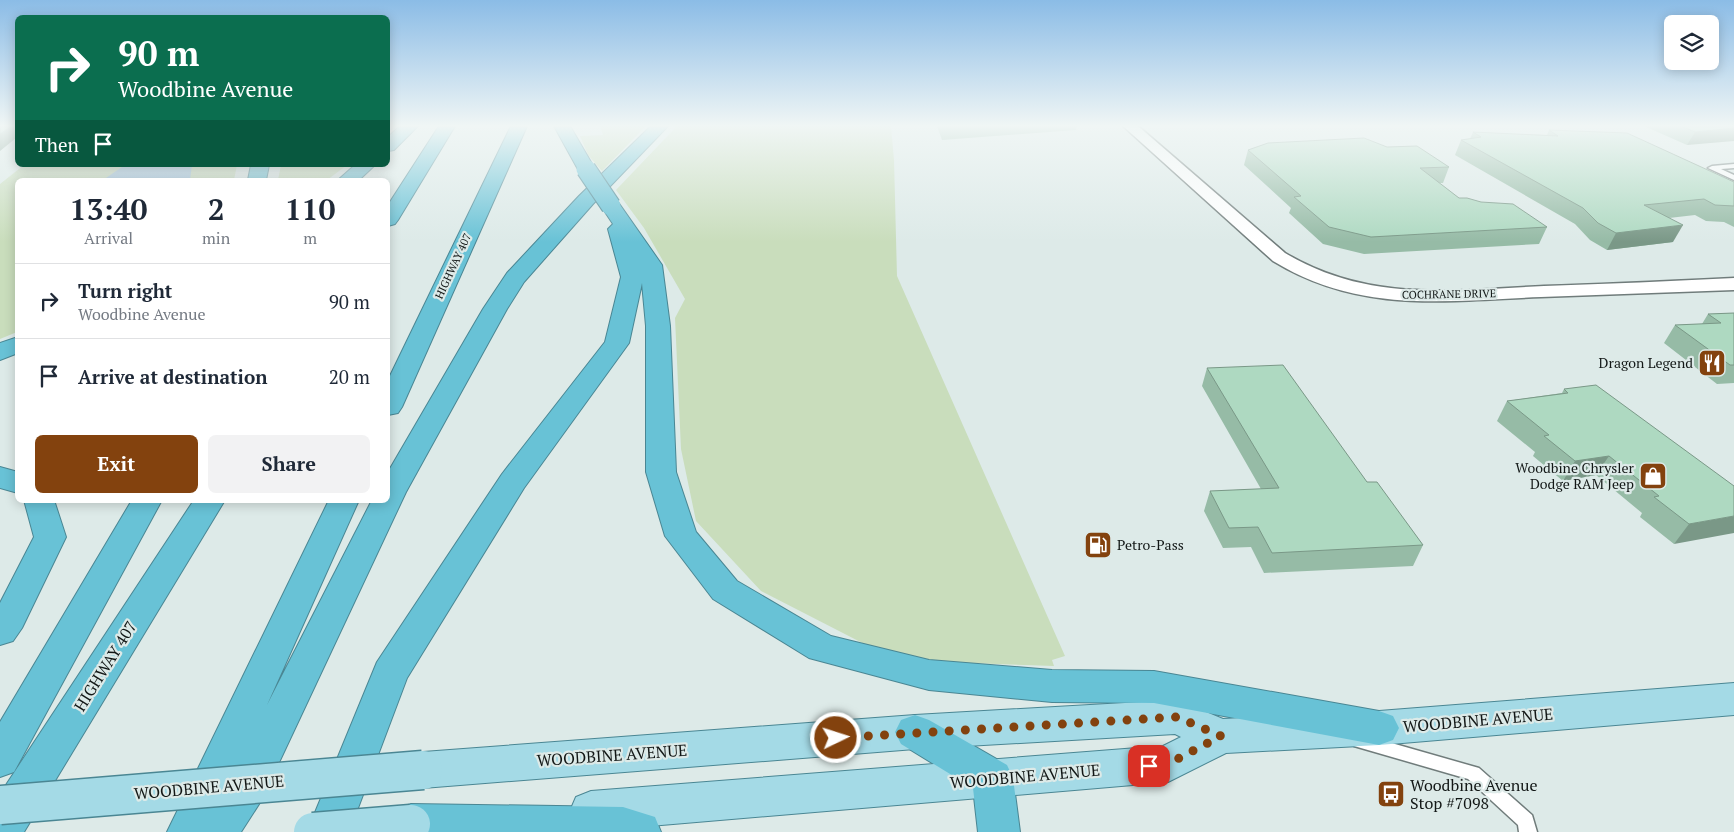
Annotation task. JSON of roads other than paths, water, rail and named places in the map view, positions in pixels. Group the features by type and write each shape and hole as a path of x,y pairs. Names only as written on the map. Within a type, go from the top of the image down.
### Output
{"highway":[{"path":"390,217 423,165"},
{"name":"HIGHWAY 407","path":"390,403 502,165"},
{"path":"584,165 651,265 658,326 661,472 680,536 725,590 822,648 929,675 1052,686 1154,687 1379,728"},
{"path":"390,494 495,309 515,278 586,200 621,165"},
{"path":"350,178 363,167"},
{"path":"328,832 390,673 513,481 617,343 632,277 611,206"},
{"path":"0,352 15,345"},
{"path":"0,477 15,482"},
{"path":"0,631 10,618 50,537 40,503"},
{"path":"0,759 145,503"},
{"name":"HIGHWAY 407","path":"0,832 208,503"},
{"path":"188,832 343,503"},
{"path":"216,832 246,788 386,503"},
{"path":"915,732 993,778 999,832"},
{"path":"411,824 623,827 640,832"}],"main road":[{"name":"WOODBINE AVENUE","path":"313,832 1168,764 1221,736 1379,728 1734,699"},
{"name":"WOODBINE AVENUE","path":"0,804 915,732 1177,717 1221,736"}],"street":[{"name":"COCHRANE DRIVE","path":"1174,165 1279,257 1299,269 1353,289 1413,297 1734,284"}],"lane":[{"path":"1734,166 1712,168 1734,178"},
{"path":"1325,731 1473,773 1526,821 1528,832"}],"water":[{"path":"122,167 192,167 190,178 106,178"}],"place":[{"name":"Dragon Legend","path":"1712,363"},
{"name":"Woodbine Chrysler Dodge RAM Jeep","path":"1653,476"},
{"name":"Petro-Pass","path":"1098,545"},
{"name":"Woodbine Avenue Stop #7098","path":"1391,794"}]}
